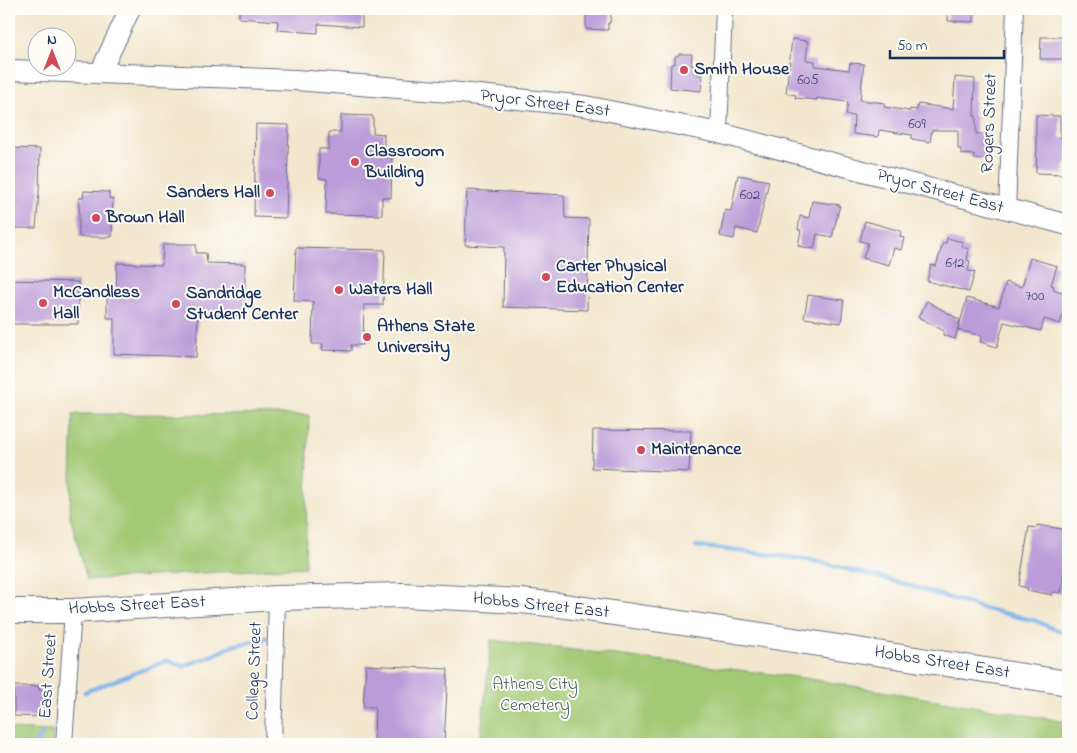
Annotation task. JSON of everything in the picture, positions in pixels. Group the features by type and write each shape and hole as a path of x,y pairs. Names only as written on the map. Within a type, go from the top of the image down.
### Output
{"main road":[{"name":"Hobbs Street East","path":"9,610 73,611 277,598 402,596 522,601 558,604 766,635 1068,684"}],"street":[{"path":"100,73 130,9"},
{"path":"719,133 724,9"},
{"name":"Rogers Street","path":"1006,210 1015,9"},
{"name":"Pryor Street East","path":"9,70 295,80 450,92 585,106 719,133 1068,225"},
{"name":"College Street","path":"273,744 277,598"},
{"name":"East Street","path":"64,744 73,611"}],"green space":[{"path":"73,414 309,415 305,567 87,580 70,516"},
{"name":"Athens City Cemetery","path":"491,640 804,678 1068,722 1068,744 480,744"},
{"path":"9,729 53,731 52,744 9,744"}],"building":[{"path":"239,9 362,9 362,27 318,24 318,33 277,30 278,21 239,18"},
{"path":"586,9 611,9 608,30 586,29"},
{"path":"948,9 974,9 974,22 948,21"},
{"path":"1041,37 1068,37 1068,59 1040,59"},
{"path":"792,39 808,41 806,60 815,61 815,66 849,70 850,63 864,64 860,100 885,103 884,107 910,111 910,109 917,110 918,104 953,109 955,77 975,79 974,116 976,116 976,134 986,134 986,137 989,137 989,152 986,152 986,159 974,159 974,155 961,154 961,149 958,149 958,130 932,130 930,142 912,139 912,135 879,130 878,137 853,134 854,116 846,115 848,102 817,98 817,100 795,98 796,95 786,93"},
{"name":"Smith House","path":"679,54 692,54 691,65 698,66 698,75 702,75 701,91 670,88 671,64 675,64 675,56"},
{"name":"Classroom Building","path":"341,115 373,116 373,133 384,134 384,151 392,151 391,198 382,197 382,215 326,214 327,179 319,178 319,149 329,149 329,132 341,132"},
{"path":"1036,115 1060,116 1060,138 1068,138 1067,163 1065,163 1064,174 1036,173"},
{"name":"Sanders Hall","path":"256,124 289,125 286,218 254,217"},
{"path":"9,148 40,149 36,228 9,228"},
{"path":"738,175 769,181 757,233 736,228 734,239 720,236 725,210 731,211"},
{"name":"Carter Physical Education Center","path":"467,190 564,195 565,218 589,219 587,310 503,307 504,247 465,245"},
{"name":"Brown Hall","path":"84,191 109,192 109,198 113,199 112,237 79,237 79,198 83,198"},
{"path":"812,201 840,205 832,237 817,234 814,249 798,246 801,230 798,230 800,216 809,218"},
{"path":"865,221 901,231 900,237 904,238 901,250 894,248 889,265 863,258 868,243 860,241"},
{"path":"947,238 963,242 962,247 969,249 967,260 970,261 968,271 975,272 969,292 927,281 931,265 936,266 943,243 946,243"},
{"name":"Sandridge Student Center","path":"163,244 196,244 196,253 206,253 207,263 245,264 245,316 198,313 196,357 114,354 114,318 107,318 107,296 116,296 117,263 162,265"},
{"name":"Waters Hall","path":"296,248 385,250 383,305 364,305 363,345 351,345 351,351 322,350 323,344 312,344 313,302 294,301"},
{"path":"1030,258 1057,266 1051,285 1054,286 1053,289 1068,294 1060,324 1044,319 1041,331 1004,322 997,347 980,342 982,336 958,330 967,298 999,307 1006,282 1022,287"},
{"name":"McCandless Hall","path":"9,280 78,282 78,324 9,324"},
{"path":"808,295 844,300 841,323 804,318"},
{"path":"927,301 960,320 955,339 943,335 944,331 918,317"},
{"name":"Maintenance","path":"593,430 691,431 689,472 592,468"},
{"path":"1037,525 1062,529 1062,533 1068,534 1068,547 1061,593 1052,592 1052,595 1027,590 1028,588 1019,586 1029,527 1037,528"},
{"path":"366,665 448,669 444,744 374,744 375,707 363,707"},
{"path":"14,686 39,686 39,690 48,690 48,717 14,716"}],"waterway":[{"path":"696,546 811,560 905,584 978,607 1036,621 1068,635"},
{"path":"85,692 166,661 184,666 232,646 267,638"},
{"path":"35,744 42,735"}],"place":[{"name":"Smith House","path":"684,70"},
{"name":"Classroom Building","path":"355,162"},
{"name":"Sanders Hall","path":"270,193"},
{"name":"Brown Hall","path":"96,218"},
{"name":"Carter Physical Education Center","path":"546,277"},
{"name":"Waters Hall","path":"339,290"},
{"name":"McCandless Hall","path":"43,303"},
{"name":"Sandridge Student Center","path":"176,304"},
{"name":"Athens State University","path":"367,337"},
{"name":"Maintenance","path":"641,450"}]}
